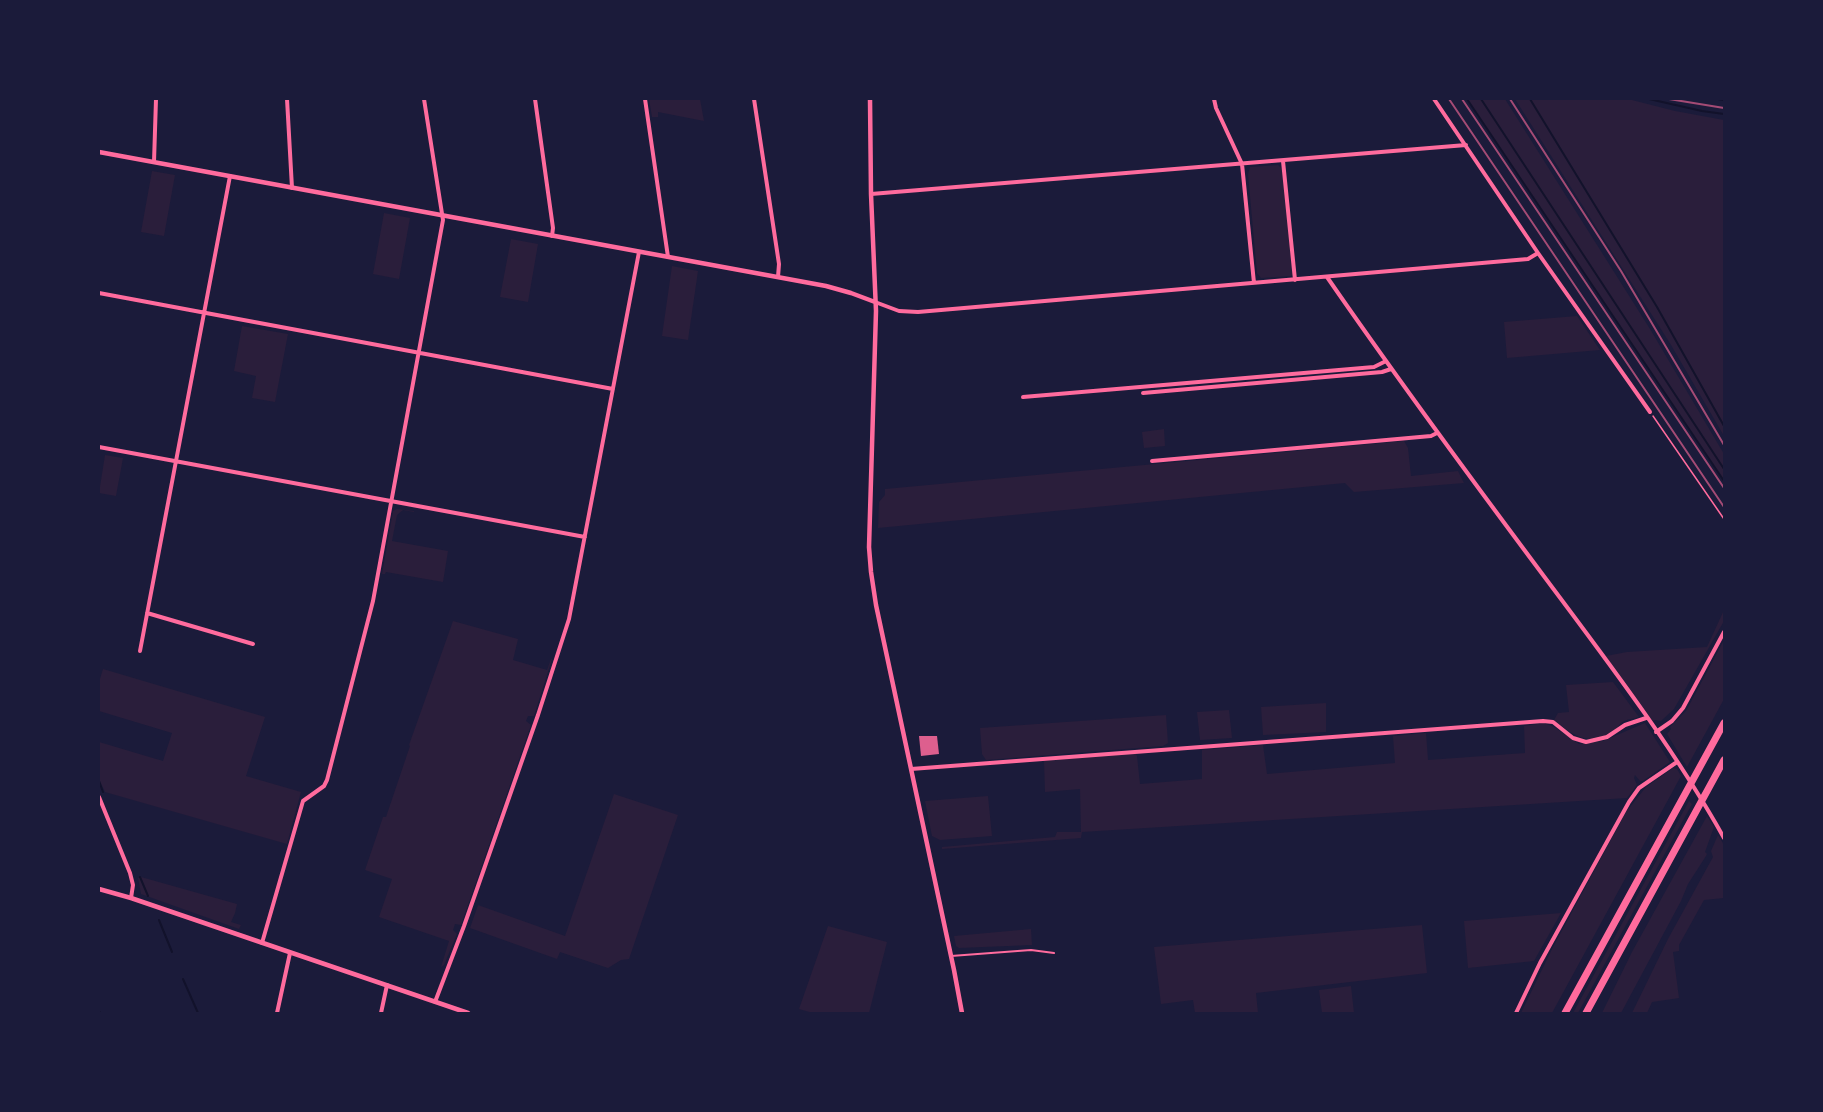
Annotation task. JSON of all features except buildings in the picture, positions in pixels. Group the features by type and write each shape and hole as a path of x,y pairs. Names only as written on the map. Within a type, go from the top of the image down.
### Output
{"highway":[{"path":"1565,1013 1724,723"},
{"path":"1586,1013 1724,760"}],"street":[{"path":"154,162 156,99"},
{"path":"287,99 292,188"},
{"path":"262,943 303,801 307,796 323,787 326,782 366,631 392,501 442,225 424,99"},
{"path":"535,99 553,228 552,236"},
{"path":"645,99 668,257"},
{"path":"754,99 779,264 778,277"},
{"path":"870,99 871,194 876,302 870,560 876,605 962,1013"},
{"path":"1214,99 1242,164 1254,283"},
{"path":"1434,99 1538,253 1650,412"},
{"path":"871,194 1466,145"},
{"path":"99,152 778,277 842,290 899,311 918,312 1528,260 1538,253"},
{"path":"1283,161 1295,280"},
{"path":"140,651 230,176"},
{"path":"435,1002 464,926 574,601 639,252"},
{"path":"1327,277 1391,369 1656,732 1724,838"},
{"path":"99,293 614,389"},
{"path":"1023,397 1373,367 1386,361"},
{"path":"1143,393 1382,372 1391,369"},
{"path":"1152,461 1431,436 1438,433"},
{"path":"99,447 585,537"},
{"path":"147,613 253,644"},
{"path":"1656,732 1672,721 1683,708 1724,632"},
{"path":"911,769 1543,721 1553,722 1573,738 1586,742 1607,737 1625,725 1646,718"},
{"path":"1516,1013 1540,963 1629,802 1639,788 1677,762"},
{"path":"99,796 133,882 131,898"},
{"path":"99,889 468,1013"},
{"path":"276,1013 290,953"},
{"path":"381,1013 387,985"}],"lane":[{"path":"951,956 1031,950 1054,953"}],"path":[{"path":"1650,412 1724,519"}],"shaded area":[{"path":"649,99 700,99 704,121 658,112 658,117 652,117"},
{"path":"1467,99 1505,99 1650,329 1724,454 1724,481"},
{"path":"1515,99 1628,99 1724,120 1724,436 1671,345"},
{"path":"1278,165 1282,169 1293,274 1261,278 1257,273 1248,174 1250,167"},
{"path":"152,171 175,175 164,236 141,232"},
{"path":"384,213 410,218 399,279 373,274"},
{"path":"511,239 538,244 528,302 500,297"},
{"path":"672,266 698,271 688,340 662,336"},
{"path":"1577,316 1600,350 1507,358 1504,322"},
{"path":"242,326 288,334 275,402 252,398 256,376 234,371"},
{"path":"1164,429 1165,446 1144,448 1142,432"},
{"path":"1404,441 1408,448 1411,476 1458,471 1464,483 1354,492 1345,483 878,528 879,502 885,495 885,489"},
{"path":"105,455 123,458 116,496 99,493"},
{"path":"397,509 414,511 414,512 403,510 397,515 392,541 448,551 443,582 386,572 382,574 393,511"},
{"path":"1724,610 1724,621 1674,709 1661,721 1653,721 1606,656 1627,652 1707,647"},
{"path":"453,621 518,639 513,660 547,670 552,659 534,716 528,716 526,721 531,725 461,925 455,924 453,930 457,934 444,965 441,967 449,941 379,917 392,879 365,870 383,817 386,817"},
{"path":"1724,640 1724,699 1687,767 1667,734 1670,727 1686,711"},
{"path":"103,669 265,717 246,776 301,792 287,844 105,792 99,779 99,742 163,761 172,733 99,711 99,682"},
{"path":"1613,682 1639,717 1627,720 1612,732 1594,739 1573,734 1554,720 1558,713 1569,712 1566,685"},
{"path":"1326,703 1326,732 1263,735 1261,707"},
{"path":"1229,710 1232,738 1200,740 1197,712"},
{"path":"1166,715 1168,743 1163,746 986,760 982,754 980,728"},
{"path":"1544,723 1579,744 1603,741 1645,723 1670,762 1643,781 1635,775 1637,785 1627,798 1082,832 1081,838 942,849 942,847 1055,837 1057,832 1081,832 1080,789 1045,792 1044,761 1135,753 1140,784 1202,779 1202,750 1263,745 1267,774 1395,763 1393,736 1426,733 1428,760 1525,753 1524,726"},
{"path":"1673,768 1677,769 1681,776 1552,1013 1521,1013 1553,947 1626,812 1646,787"},
{"path":"614,794 678,815 629,959 621,960 608,968 560,952 557,959 470,928 478,905 565,936"},
{"path":"988,796 992,836 940,840 932,836 925,801"},
{"path":"1689,801 1692,804 1578,1013 1573,1013"},
{"path":"1707,816 1714,827 1705,852 1706,856 1688,884 1621,1013 1602,1013 1632,952"},
{"path":"1718,835 1724,845 1724,898 1704,900 1679,945 1679,951 1673,952 1679,998 1652,1002 1647,1013 1632,1013 1668,939 1713,857 1711,851"},
{"path":"138,878 237,904 231,922 241,925 239,929 141,894"},
{"path":"1561,913 1534,961 1468,968 1464,921"},
{"path":"1422,925 1427,973 1256,993 1258,1013 1195,1013 1193,1000 1161,1004 1154,947"},
{"path":"828,926 887,942 869,1013 813,1013 799,1009"},
{"path":"1031,929 1032,945 959,948 956,946 954,936"},
{"path":"1351,986 1354,1013 1322,1013 1319,990"}],"waterway":[{"path":"1467,99 1724,481"},
{"path":"1481,99 1724,469"},
{"path":"1530,99 1657,307 1724,426"},
{"path":"1649,99 1724,114"},
{"path":"1718,99 1724,100"},
{"path":"99,781 103,792"},
{"path":"140,877 148,896"},
{"path":"159,920 172,952"},
{"path":"183,979 198,1013"}],"railway":[{"path":"1449,99 1724,507"},
{"path":"1462,99 1724,488"},
{"path":"1510,99 1621,271 1724,445"},
{"path":"1669,99 1724,108"}]}
